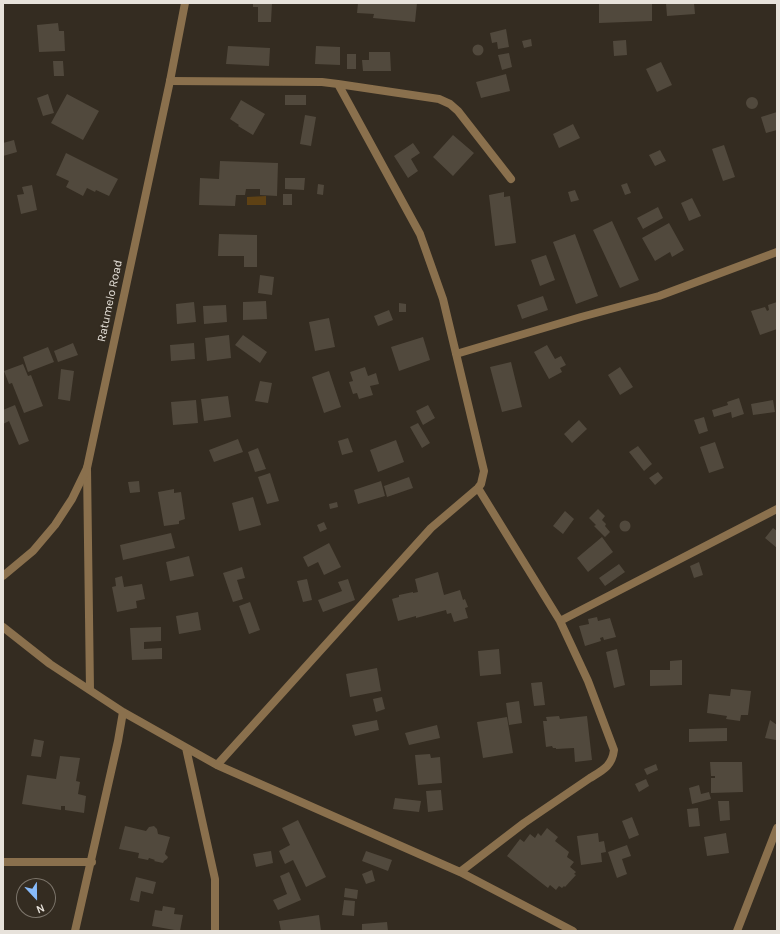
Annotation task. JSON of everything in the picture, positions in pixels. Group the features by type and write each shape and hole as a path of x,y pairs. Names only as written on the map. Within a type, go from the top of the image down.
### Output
{"street":[{"name":"Ratumelo Road","path":"3,576 33,551 55,525 72,499 87,468 170,81 185,3"},
{"path":"170,81 322,82 439,99 458,110 511,179"},
{"path":"217,766 431,528 478,488 481,484 484,471 443,299 420,234 338,84"},
{"path":"456,354 580,317 659,296 777,252"},
{"path":"87,468 90,690"},
{"path":"460,872 524,823 601,772 608,766 613,758 614,750 588,681 560,621 478,488"},
{"path":"560,621 777,509"},
{"path":"3,627 50,664 123,712 217,766 460,872 573,931"},
{"path":"76,931 123,712"},
{"path":"186,748 215,879 216,931"},
{"path":"737,931 777,828"},
{"path":"3,862 92,862"}],"shaded area":[{"path":"266,196 266,205 247,205 247,197"}],"building":[{"path":"253,3 272,3 271,22 258,22 258,7 253,7"},
{"path":"358,3 417,3 415,22 373,18 374,14 357,13"},
{"path":"599,3 652,3 652,21 599,23"},
{"path":"666,3 694,3 695,14 667,16"},
{"path":"58,23 59,31 64,31 65,51 39,52 37,25"},
{"path":"506,29 509,47 498,49 497,42 492,43 490,33"},
{"path":"531,39 532,46 524,48 522,41"},
{"path":"626,40 627,55 614,56 613,41"},
{"path":"476,45 480,45 482,46 482,54 476,55 473,52 473,48"},
{"path":"228,46 270,48 269,66 226,64"},
{"path":"316,46 340,47 340,65 315,64"},
{"path":"369,52 390,52 391,71 363,71 362,60 369,60"},
{"path":"509,53 512,67 502,70 498,55"},
{"path":"347,54 356,54 356,69 347,69"},
{"path":"53,61 63,61 64,76 54,76"},
{"path":"661,62 672,85 657,92 646,69"},
{"path":"506,74 510,91 481,98 476,82"},
{"path":"48,94 54,113 43,116 37,98"},
{"path":"67,94 99,111 83,140 51,123"},
{"path":"285,95 306,95 306,105 285,105"},
{"path":"754,97 757,98 757,108 750,109 747,108 746,101 747,98"},
{"path":"241,100 265,114 253,135 230,119"},
{"path":"777,112 777,130 766,133 761,117"},
{"path":"305,115 316,117 311,146 300,144"},
{"path":"573,124 580,138 559,148 553,134"},
{"path":"453,135 474,153 453,176 433,157"},
{"path":"14,140 17,152 3,156 3,143"},
{"path":"413,143 420,153 411,159 418,171 408,178 394,156"},
{"path":"724,145 735,177 723,181 712,149"},
{"path":"660,150 666,161 655,166 649,155"},
{"path":"66,153 118,179 109,196 87,188 83,196 66,187 69,181 56,175"},
{"path":"220,161 278,163 277,196 260,195 260,189 246,189 245,195 236,195 235,206 199,205 200,178 219,179"},
{"path":"285,178 305,178 304,190 285,189"},
{"path":"627,183 631,193 625,195 621,185"},
{"path":"318,184 324,185 323,195 317,194"},
{"path":"32,185 37,210 21,214 17,195 24,194 22,187"},
{"path":"575,190 579,200 571,202 568,192"},
{"path":"504,192 504,197 510,196 516,243 495,246 489,195"},
{"path":"283,194 292,194 292,205 283,205"},
{"path":"692,198 701,216 689,221 681,203"},
{"path":"658,207 663,218 643,229 637,218"},
{"path":"612,221 639,280 620,288 593,230"},
{"path":"669,223 684,250 672,257 670,252 655,261 642,238"},
{"path":"219,234 257,235 257,267 244,267 244,256 218,256"},
{"path":"575,234 598,296 576,304 553,242"},
{"path":"546,255 555,280 540,286 531,260"},
{"path":"260,275 274,277 272,295 258,293"},
{"path":"543,296 548,310 522,319 517,305"},
{"path":"266,301 267,319 243,320 243,302"},
{"path":"194,302 196,322 177,324 176,304"},
{"path":"777,302 777,329 760,335 751,311 765,307 767,311 769,310 768,305"},
{"path":"399,303 406,304 406,312 399,312"},
{"path":"226,305 227,322 204,324 203,306"},
{"path":"389,310 393,320 378,326 374,316"},
{"path":"329,318 335,347 315,351 309,322"},
{"path":"229,335 231,358 207,361 205,338"},
{"path":"243,335 267,352 260,363 235,345"},
{"path":"423,337 430,360 399,371 391,347"},
{"path":"73,343 78,355 58,362 54,351"},
{"path":"194,343 195,359 171,361 170,345"},
{"path":"547,345 555,359 561,356 566,365 560,368 562,372 549,379 534,352"},
{"path":"48,347 54,362 28,372 23,357"},
{"path":"511,362 522,407 502,412 490,367"},
{"path":"23,364 28,376 31,375 43,406 24,413 12,383 9,384 4,371"},
{"path":"365,367 368,376 376,373 379,384 370,386 373,395 359,399 357,393 353,394 349,382 353,381 350,372"},
{"path":"620,367 633,387 620,395 608,375"},
{"path":"61,369 74,371 70,401 58,399"},
{"path":"329,371 341,407 324,413 312,377"},
{"path":"260,381 272,383 268,403 255,401"},
{"path":"228,396 231,417 204,421 201,399"},
{"path":"739,398 744,414 732,418 731,412 714,417 712,410 728,405 727,402"},
{"path":"196,400 198,423 173,425 171,402"},
{"path":"773,400 775,412 753,415 751,404"},
{"path":"15,405 29,441 19,445 9,421 3,424 3,410"},
{"path":"428,405 435,418 423,425 416,411"},
{"path":"704,417 708,431 699,434 694,420"},
{"path":"579,420 587,429 572,443 564,434"},
{"path":"418,423 430,443 422,448 410,427"},
{"path":"348,438 353,452 342,455 338,441"},
{"path":"238,439 243,452 214,462 209,450"},
{"path":"396,440 404,462 378,472 370,450"},
{"path":"715,442 724,468 709,473 700,447"},
{"path":"638,446 652,464 644,471 629,452"},
{"path":"258,448 266,469 255,472 248,452"},
{"path":"658,472 663,478 655,485 649,478"},
{"path":"270,473 279,501 267,504 258,477"},
{"path":"409,477 413,488 387,497 384,486"},
{"path":"139,481 140,492 130,493 128,482"},
{"path":"381,481 385,496 358,504 354,490"},
{"path":"174,489 174,493 181,492 185,519 179,521 179,524 164,526 158,492"},
{"path":"253,497 261,525 239,531 232,503"},
{"path":"337,502 338,507 330,509 329,504"},
{"path":"598,509 605,516 602,520 610,532 605,537 594,526 596,525 589,518"},
{"path":"565,511 574,519 563,534 553,526"},
{"path":"623,521 627,521 629,522 629,530 623,531 620,528 620,524"},
{"path":"324,522 327,529 320,532 317,525"},
{"path":"773,528 777,531 777,548 765,538"},
{"path":"171,533 175,548 123,560 120,545"},
{"path":"602,537 613,552 588,572 577,558"},
{"path":"329,543 341,567 324,575 318,562 308,567 303,557"},
{"path":"189,556 194,576 170,581 166,562"},
{"path":"699,562 703,575 694,578 690,566"},
{"path":"619,564 625,572 605,586 599,578"},
{"path":"242,567 245,578 237,580 243,599 233,602 223,573"},
{"path":"438,572 444,595 460,590 463,600 465,599 468,607 465,608 468,618 454,622 451,613 447,614 446,610 398,621 392,599 399,597 399,595 418,592 415,579"},
{"path":"122,576 124,587 142,584 145,599 136,601 137,608 117,612 112,587 116,586 115,578"},
{"path":"307,579 312,600 303,602 297,581"},
{"path":"348,579 355,600 323,612 318,600 342,591 338,582"},
{"path":"250,602 260,630 249,634 239,606"},
{"path":"198,612 201,630 179,634 176,616"},
{"path":"597,617 598,621 610,618 616,637 604,640 603,637 600,638 601,641 585,646 579,626 589,624 588,619"},
{"path":"161,627 161,641 144,642 144,649 162,648 162,659 132,660 130,628"},
{"path":"499,649 501,674 480,676 478,651"},
{"path":"617,649 625,685 614,688 606,652"},
{"path":"682,660 682,685 650,686 650,670 670,670 670,661"},
{"path":"377,668 381,691 350,697 346,674"},
{"path":"542,682 545,705 534,706 531,683"},
{"path":"731,689 751,691 748,715 741,715 740,721 726,719 727,716 707,713 709,694 730,696"},
{"path":"382,697 385,709 376,712 373,699"},
{"path":"519,701 522,723 509,725 506,703"},
{"path":"559,716 560,719 587,716 592,760 575,762 574,748 556,749 552,746 546,747 543,721 547,721 546,717"},
{"path":"507,717 513,753 483,758 477,722"},
{"path":"377,720 379,730 355,736 352,725"},
{"path":"770,720 777,725 776,740 765,738"},
{"path":"437,725 440,738 409,745 405,733"},
{"path":"727,728 727,741 689,742 689,729"},
{"path":"34,739 44,741 41,757 31,756"},
{"path":"430,754 431,758 440,757 442,783 418,785 415,755"},
{"path":"60,756 80,758 76,781 80,782 78,794 86,796 84,813 65,810 65,806 61,806 61,810 22,804 27,775 56,779"},
{"path":"710,762 742,762 743,792 711,793 711,778 715,778 715,776 711,776"},
{"path":"656,764 658,770 647,775 644,769"},
{"path":"646,779 649,786 639,792 635,784"},
{"path":"699,785 701,794 709,792 711,799 692,804 689,788"},
{"path":"441,790 443,810 428,812 426,791"},
{"path":"395,798 421,801 419,812 393,809"},
{"path":"718,801 729,801 730,820 720,821"},
{"path":"698,808 700,826 689,827 687,809"},
{"path":"632,817 639,835 629,839 622,821"},
{"path":"298,820 326,877 306,887 293,860 285,864 279,851 290,845 282,828"},
{"path":"125,826 146,831 149,827 154,826 157,829 158,834 170,837 165,854 168,857 167,859 163,863 149,858 148,860 138,858 139,853 119,849"},
{"path":"547,828 558,837 555,841 569,852 567,857 574,862 570,867 576,872 574,874 576,875 565,887 564,886 562,888 559,886 556,890 550,885 548,888 507,856 520,839 524,842 530,834 535,838 538,833 541,836"},
{"path":"598,833 599,842 604,841 606,852 601,853 602,862 581,865 577,836"},
{"path":"726,833 729,853 707,856 704,837"},
{"path":"627,845 631,856 622,859 627,874 617,878 608,852"},
{"path":"271,851 273,863 256,867 253,854"},
{"path":"366,851 392,860 388,871 362,861"},
{"path":"372,870 375,881 366,884 362,874"},
{"path":"289,872 301,900 278,910 273,900 287,894 280,876"},
{"path":"136,877 156,882 153,894 141,891 139,902 130,900"},
{"path":"345,888 358,890 357,899 344,897"},
{"path":"344,900 355,901 354,916 342,915"},
{"path":"163,906 175,908 174,914 183,915 180,931 152,926 155,910 162,911"},
{"path":"319,915 321,931 281,931 279,921"},
{"path":"387,922 388,931 362,931 362,924"}]}
